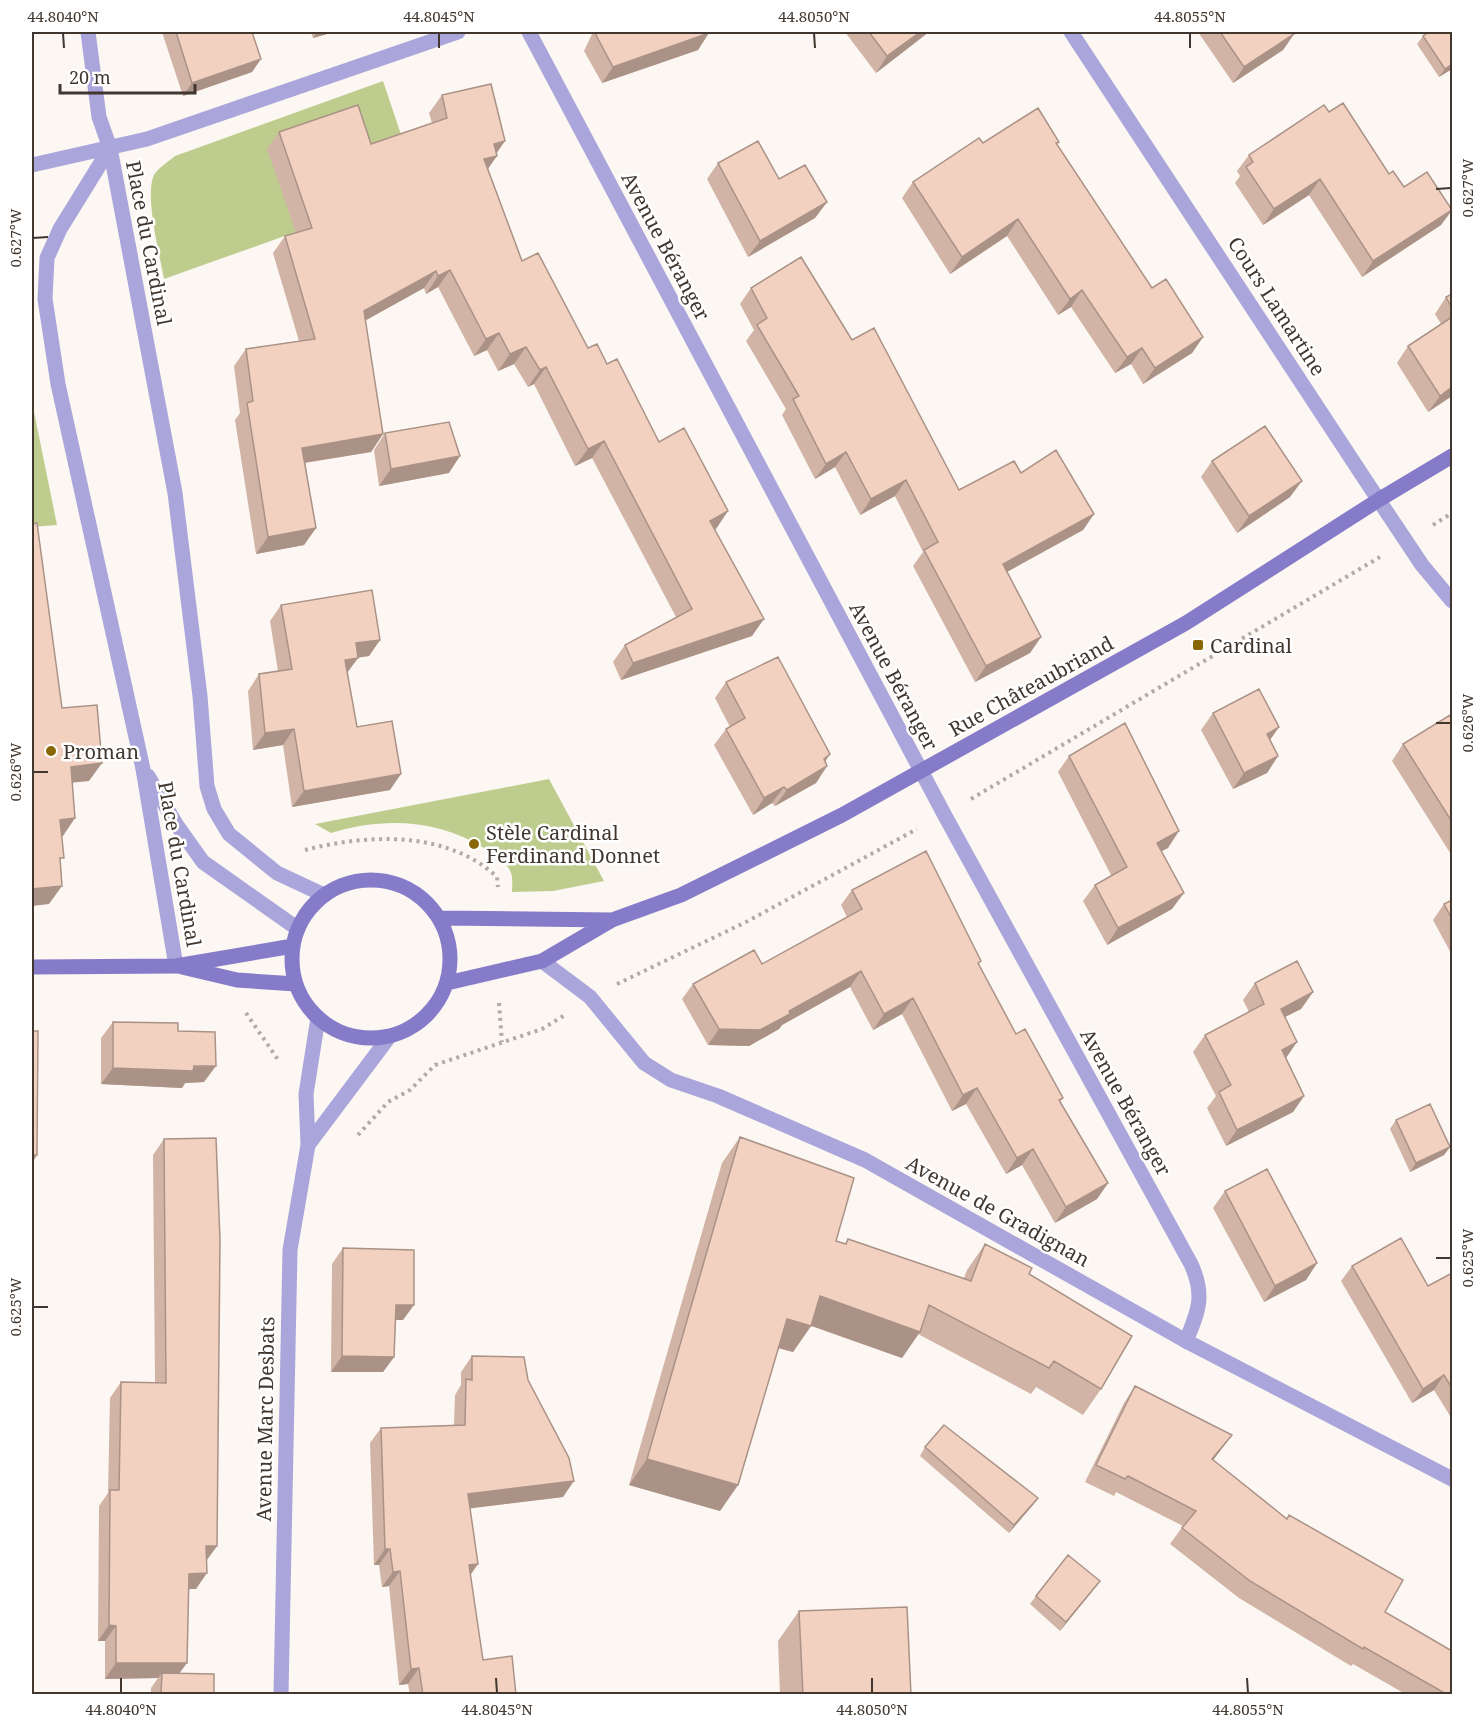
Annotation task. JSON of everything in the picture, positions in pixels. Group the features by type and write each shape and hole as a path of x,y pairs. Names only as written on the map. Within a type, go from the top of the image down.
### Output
{"main road":[{"name":"Rue Châteaubriand","path":"447,982 542,961 612,920 681,895 842,815 1186,622 1452,456"},
{"path":"365,880 386,881 408,888 425,901 440,918 448,939 451,960 447,982 439,1002 425,1018 408,1029 389,1037 369,1039 351,1036 333,1029 318,1018 296,984 292,946 298,929 309,910 324,896 343,885 365,880"},
{"name":"Rue Châteaubriand","path":"440,918 612,920"},
{"path":"32,967 176,966 292,946"},
{"path":"176,966 237,980 296,984"}],"street":[{"path":"88,32 99,117 110,148"},
{"path":"32,165 147,139 458,32"},
{"name":"Avenue Béranger","path":"529,32 921,772 1191,1263 1199,1281 1200,1309 1186,1341"},
{"name":"Cours Lamartine","path":"1071,32 1366,481 1452,601"},
{"name":"Place du Cardinal","path":"110,148 60,229 47,258 45,299 58,384 143,769 176,966"},
{"name":"Place du Cardinal","path":"110,148 175,493 200,696 207,786 214,809 229,834 277,873 324,896"},
{"name":"Place du Cardinal","path":"143,769 176,824 203,862 298,929"},
{"name":"Avenue de Gradignan","path":"542,961 590,997 644,1063 671,1080 718,1096 865,1160 1186,1341 1452,1479"},
{"name":"Avenue Marc Desbats","path":"281,1695 290,1250 308,1145 306,1094 318,1018"},
{"name":"Avenue Marc Desbats","path":"308,1145 389,1037"}],"path":[{"path":"388,1102 410,1090 435,1065 542,1029 574,1010 590,997 748,921 944,814 1452,513"},
{"path":"300,854 306,849 366,840 392,838 423,842 449,850 489,870 497,877 498,885"},
{"path":"499,1001 502,1042"},
{"path":"247,1014 279,1062"}],"green space":[{"path":"383,81 419,188 164,279 151,196 154,175 161,167 175,156"},
{"path":"32,402 57,525 32,527"},
{"path":"549,779 604,881 553,891 512,892 512,875 503,861 466,838 448,831 429,826 390,823 331,833 315,824"}],"building":[{"path":"176,32 252,32 261,59 192,83"},
{"path":"597,32 709,33 613,67 596,35"},
{"path":"869,32 920,32 887,56"},
{"path":"1220,32 1292,32 1294,34 1244,67"},
{"path":"1429,32 1452,32 1452,64 1445,69 1423,36"},
{"path":"491,84 505,141 494,144 497,156 484,159 522,261 538,253 588,348 597,344 607,364 617,359 659,442 684,428 728,511 710,521 764,619 633,663 625,645 692,609 604,441 588,449 546,367 540,370 526,347 510,354 499,333 486,339 450,270 438,276 436,271 364,311 383,434 302,448 316,528 268,537 247,403 253,401 246,349 315,339 285,236 312,228 279,132 358,105 371,144 447,118 442,95"},
{"path":"1343,103 1389,174 1393,171 1404,187 1427,172 1452,210 1373,261 1320,179 1274,209 1246,167 1253,162 1249,155 1324,105 1329,112"},
{"path":"1038,108 1059,142 1056,143 1152,288 1166,279 1203,337 1155,368 1142,348 1127,357 1082,290 1070,299 1018,219 962,257 913,182 979,138 983,143"},
{"path":"758,141 779,179 805,165 827,202 760,241 718,163"},
{"path":"801,257 852,340 874,328 959,490 1014,461 1021,473 1056,450 1094,514 1003,564 1041,637 986,666 924,550 938,542 906,480 871,499 846,452 826,464 793,399 799,396 757,325 767,318 751,288"},
{"path":"1452,294 1452,308 1446,297"},
{"path":"1452,317 1452,387 1440,396 1408,346"},
{"path":"449,422 460,456 391,469 385,433"},
{"path":"1265,426 1302,481 1249,516 1212,461"},
{"path":"37,523 62,708 97,705 102,763 71,767 75,818 60,820 64,858 60,858 62,886 32,889 32,524"},
{"path":"372,590 380,640 356,643 358,658 345,660 357,727 392,721 401,774 304,791 294,729 265,733 259,674 292,669 281,605"},
{"path":"778,657 830,754 824,759 827,766 787,790 784,787 764,798 726,729 745,718 726,682"},
{"path":"1259,689 1279,727 1267,734 1278,756 1244,773 1213,713"},
{"path":"1450,715 1452,719 1452,822 1403,744"},
{"path":"1125,723 1179,831 1157,843 1184,893 1118,928 1095,885 1127,867 1069,756"},
{"path":"926,851 981,961 978,963 1016,1034 1025,1029 1063,1098 1059,1100 1108,1183 1066,1207 1033,1149 1017,1158 977,1088 963,1095 913,998 884,1014 861,971 760,1030 719,1029 693,984 754,950 762,964 862,909 852,890"},
{"path":"1452,900 1452,919 1444,904"},
{"path":"1297,961 1313,992 1281,1009 1297,1042 1282,1050 1304,1096 1237,1130 1219,1092 1231,1085 1205,1035 1264,1004 1255,983"},
{"path":"113,1022 178,1023 178,1031 215,1032 216,1066 194,1066 193,1071 113,1068"},
{"path":"32,1031 38,1031 37,1155 32,1155"},
{"path":"1430,1104 1450,1147 1416,1163 1396,1120"},
{"path":"740,1137 854,1178 836,1241 846,1244 848,1239 971,1281 985,1244 1032,1268 1029,1274 1132,1336 1101,1389 1054,1361 1049,1368 929,1305 920,1332 820,1296 811,1326 787,1319 738,1485 647,1459"},
{"path":"216,1138 220,1240 217,1546 206,1546 207,1573 189,1574 187,1663 116,1663 116,1626 109,1625 110,1490 119,1490 121,1382 166,1383 164,1139"},
{"path":"1267,1169 1317,1263 1275,1286 1225,1191"},
{"path":"1401,1238 1428,1286 1452,1273 1452,1388 1444,1375 1423,1389 1352,1266"},
{"path":"343,1248 414,1250 414,1305 396,1305 394,1357 342,1356"},
{"path":"472,1356 524,1357 528,1380 569,1458 574,1481 468,1494 478,1564 469,1565 483,1660 512,1656 516,1695 423,1695 419,1668 411,1669 400,1571 393,1572 390,1549 385,1549 381,1428 465,1425 466,1379 472,1380"},
{"path":"1135,1386 1232,1435 1212,1459 1287,1519 1289,1515 1403,1580 1385,1612 1452,1651 1452,1695 1448,1695 1364,1647 1363,1649 1250,1581 1182,1528 1196,1511 1128,1476 1125,1479 1096,1465"},
{"path":"944,1425 1038,1498 1014,1525 925,1447"},
{"path":"1068,1555 1100,1581 1066,1622 1036,1596"},
{"path":"907,1607 911,1695 803,1695 799,1611"},
{"path":"162,1673 214,1674 214,1695 161,1695"}],"place":[{"name":"Cardinal","path":"1198,645"},
{"name":"Proman","path":"51,751"},
{"name":"Stèle Cardinal Ferdinand Donnet","path":"474,844"}]}
